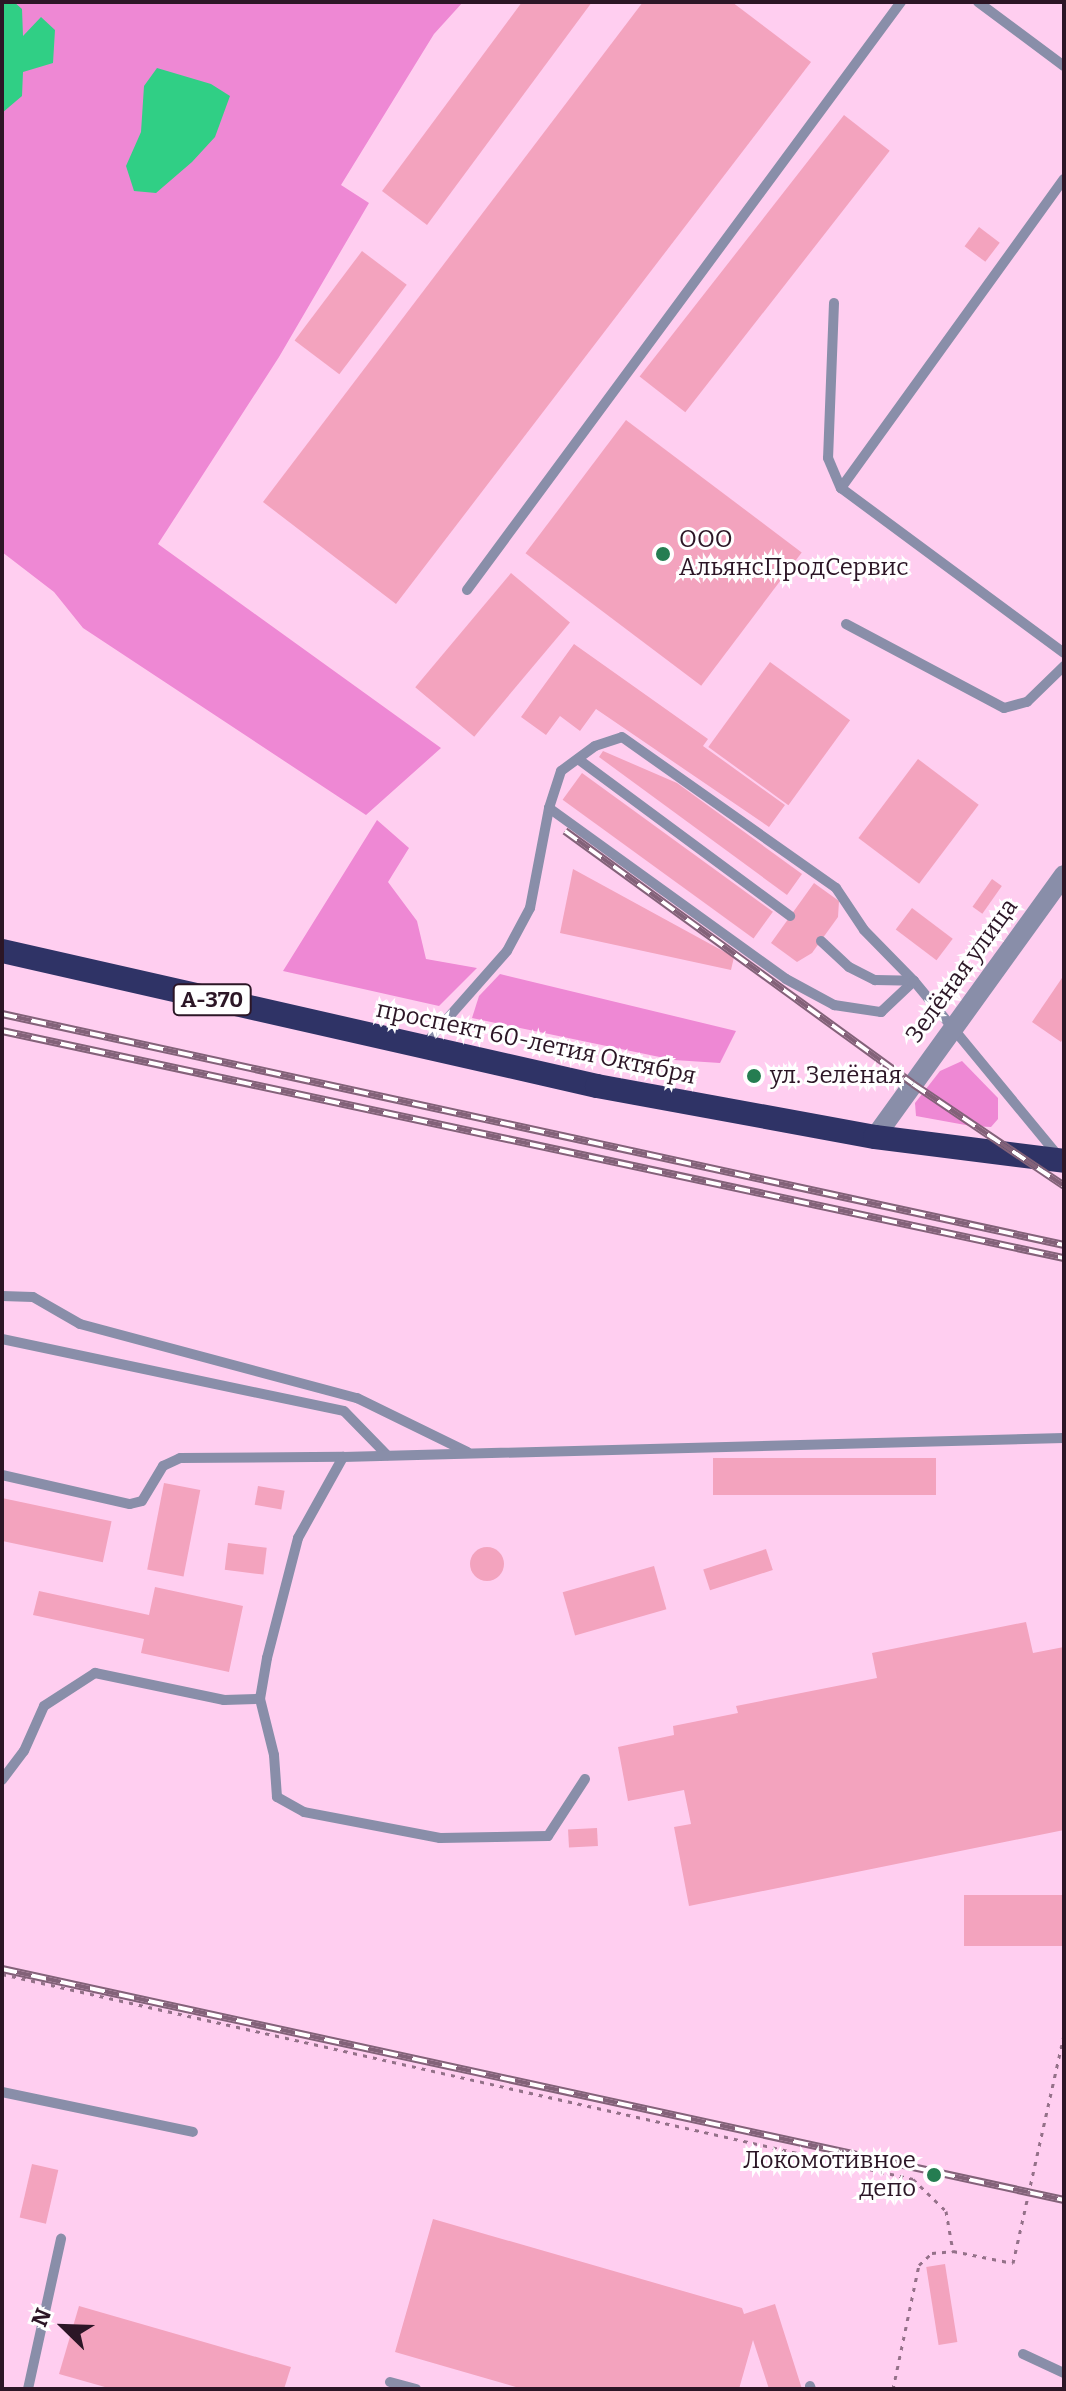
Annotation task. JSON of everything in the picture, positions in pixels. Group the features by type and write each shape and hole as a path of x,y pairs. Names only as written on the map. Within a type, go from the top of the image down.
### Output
{"highway":[{"name":"проспект 60-летия Октября","path":"2,951 421,1049 875,1137 1063,1160"}],"street":[{"name":"Зелёная улица","path":"875,1137 1063,878"}],"lane":[{"path":"467,590 901,2"},
{"path":"980,2 1064,66"},
{"path":"841,488 1064,179"},
{"path":"834,303 828,458 841,488 1064,653"},
{"path":"846,624 1004,708 1027,702 1064,666"},
{"path":"421,1049 507,951 530,908 549,808 561,771 595,746 622,737 647,751 836,888 864,930 914,981 1063,1160"},
{"path":"578,759 790,916"},
{"path":"549,808 786,979 834,1005 881,1012 914,981"},
{"path":"821,941 849,967 875,980 914,981"},
{"path":"2,1296 33,1297 80,1324 357,1398 469,1453"},
{"path":"2,1339 344,1411 387,1455"},
{"path":"2,1475 130,1504 142,1501 163,1466 180,1458 343,1457 1064,1438"},
{"path":"343,1457 298,1538 260,1699 274,1755 277,1797 304,1812 440,1838 548,1836 585,1779"},
{"path":"2,1780 24,1751 44,1706 95,1673 224,1700 260,1699"},
{"path":"2,2092 193,2132"},
{"path":"28,2389 61,2239"},
{"path":"1023,2354 1064,2373"},
{"path":"390,2382 416,2389"}],"path":[{"path":"2,1974 913,2179 946,2211 953,2251"},
{"path":"893,2389 919,2265 932,2253 953,2251 1013,2263 1064,2034"}],"shaded area":[{"path":"2,2 463,2 434,34 341,185 369,203 279,357 158,544 441,748 366,815 83,628 54,592 2,552"},
{"path":"2,2 14,2 22,9 23,36 41,17 55,30 53,63 23,72 22,96 2,113"},
{"path":"157,68 211,84 230,96 215,137 192,162 156,193 134,191 126,166 141,132 144,86"},
{"path":"377,820 409,848 388,882 417,921 426,959 477,968 439,1006 283,971"},
{"path":"500,974 736,1031 720,1063 674,1060 472,1018 479,996"},
{"path":"962,1061 998,1098 998,1119 991,1127 916,1116 915,1103 940,1071"}],"building":[{"path":"522,2 592,2 427,225 382,191"},
{"path":"643,2 732,2 811,62 396,604 263,502"},
{"path":"844,115 890,151 685,412 640,377"},
{"path":"979,227 1000,243 985,262 965,246"},
{"path":"362,251 407,285 339,374 295,340"},
{"name":"ООО АльянсПродСервис","path":"626,420 802,552 701,686 525,553"},
{"path":"511,573 570,622 474,737 415,687"},
{"path":"574,644 708,739 703,746 785,805 769,827 596,709 580,731 560,716 546,735 521,717"},
{"path":"770,662 850,720 788,805 708,747"},
{"path":"603,751 677,783 802,874 787,895 599,757"},
{"path":"918,759 979,805 919,884 858,838"},
{"path":"582,773 773,912 754,938 563,800"},
{"path":"573,869 734,957 731,970 560,933"},
{"path":"992,879 1002,886 982,914 972,907"},
{"path":"814,883 839,901 838,917 812,953 797,962 771,943"},
{"path":"912,908 953,939 936,960 896,930"},
{"path":"1064,975 1064,1037 1061,1042 1032,1022"},
{"path":"713,1458 936,1458 936,1495 713,1495"},
{"path":"164,1483 200,1490 184,1576 147,1569"},
{"path":"258,1486 285,1491 281,1509 255,1505"},
{"path":"2,1498 112,1521 103,1562 2,1541"},
{"path":"228,1543 267,1548 263,1575 225,1570"},
{"path":"487,1547 499,1552 504,1564 499,1576 487,1581 475,1576 470,1564 475,1552"},
{"path":"766,1549 773,1570 710,1590 703,1569"},
{"path":"654,1566 666,1609 575,1635 563,1592"},
{"path":"155,1587 243,1606 229,1672 141,1653 144,1639 33,1615 39,1591 149,1615"},
{"path":"1026,1622 1033,1653 1064,1647 1064,1830 689,1906 674,1827 691,1824 684,1790 628,1801 618,1747 674,1735 673,1726 738,1713 736,1706 877,1678 872,1653"},
{"path":"597,1828 598,1846 569,1847 568,1830"},
{"path":"964,1895 1064,1895 1064,1946 964,1946"},
{"path":"32,2164 58,2170 46,2224 20,2218"},
{"path":"433,2219 742,2308 744,2314 775,2304 802,2389 769,2389 753,2340 739,2389 523,2389 395,2352"},
{"path":"945,2264 957,2342 939,2345 926,2267"},
{"path":"79,2306 291,2367 284,2389 112,2389 59,2374"}],"railway":[{"path":"565,831 913,1084 1064,1186"},
{"path":"2,1014 1064,1245"},
{"path":"2,1031 1064,1258"},
{"path":"2,1969 1064,2200"}],"place":[{"name":"ООО АльянсПродСервис","path":"663,554"},
{"name":"ул. Зелёная","path":"754,1076"},
{"name":"Локомотивное депо","path":"934,2175"}]}
